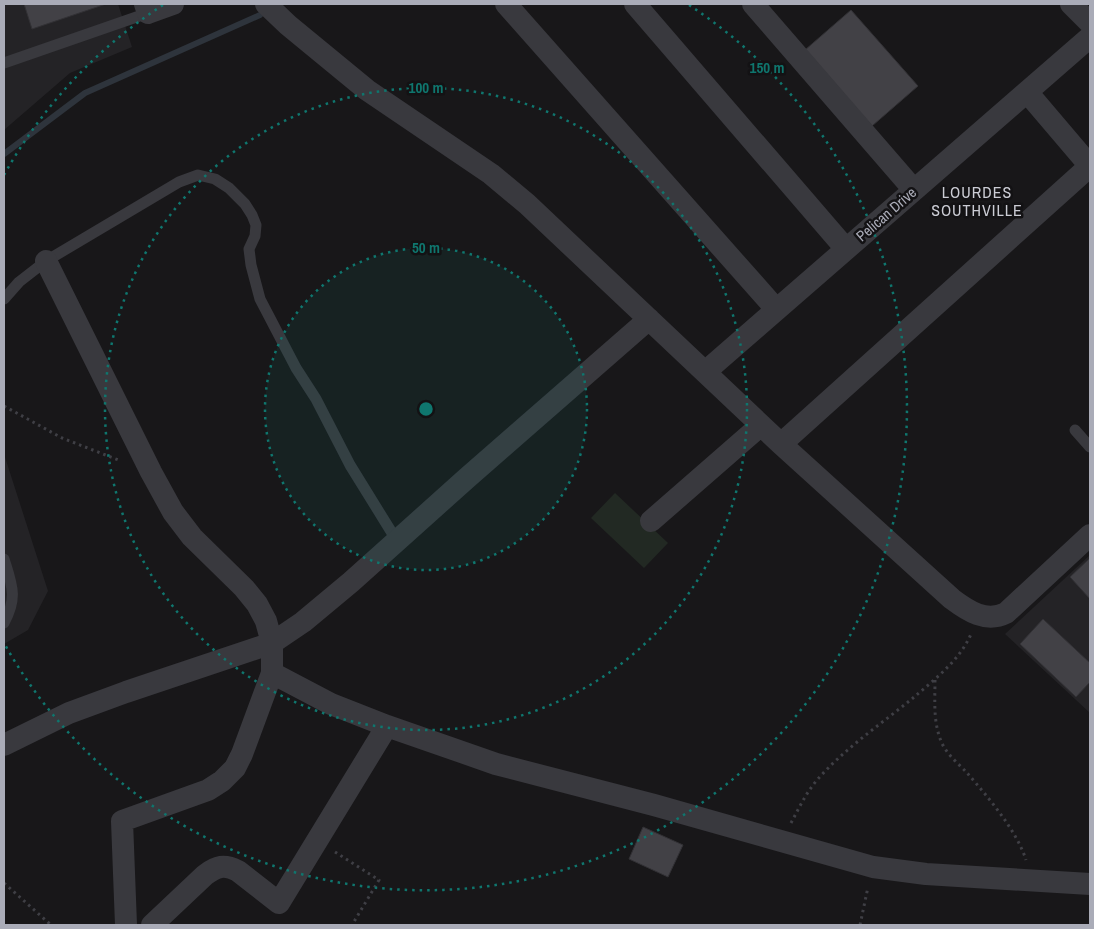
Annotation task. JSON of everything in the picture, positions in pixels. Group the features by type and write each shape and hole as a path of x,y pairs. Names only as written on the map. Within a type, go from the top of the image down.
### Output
{"street":[{"path":"147,8 173,4"},
{"path":"266,4 302,37 367,90 491,174 534,210 781,444 965,608 979,615 998,618 1006,613 1090,535"},
{"path":"506,4 776,309"},
{"path":"635,4 846,249"},
{"path":"753,4 914,190"},
{"path":"1071,4 1090,23"},
{"name":"Pelican Drive","path":"705,372 1090,37"},
{"path":"781,444 1090,166 1027,92"},
{"path":"46,261 151,472 174,512 192,537 244,588 257,604 266,622 272,643 272,673 235,768 222,781 208,790 122,821 126,925"},
{"path":"4,744 69,714 126,692 272,643 303,622 397,541 649,318"},
{"path":"651,521 761,425"},
{"path":"272,673 331,704 387,726 496,764 654,805 873,867 926,874 1090,884"},
{"path":"152,925 214,868 222,866 231,867 238,871 279,903 387,726"}],"lane":[{"path":"4,62 147,8"},
{"path":"4,299 18,282 46,261 179,182 198,175 215,179 229,188 245,204 256,225 249,249 260,299 296,368 316,398 350,465 397,541"},
{"path":"1074,430 1090,447"},
{"path":"4,559 14,589 12,605 4,622"}],"path":[{"path":"4,406 62,438 151,472"},
{"path":"782,841 802,802 817,781 837,760 935,679 955,659 969,640 979,615"},
{"path":"935,679 934,710 936,727 942,743 991,803 1011,831 1024,854 1032,881"},
{"path":"317,840 379,880 352,925"},
{"path":"860,925 873,867"},
{"path":"4,883 51,925"}],"shaded area":[{"path":"4,4 118,4 132,47 70,73 4,130"},
{"path":"4,454 48,591 28,630 4,644"},
{"path":"615,493 668,543 644,568 591,518"},
{"path":"1090,555 1090,713 1005,634"}],"building":[{"path":"24,4 106,4 32,29"},
{"path":"851,10 918,86 872,126 805,50"},
{"path":"1090,558 1090,599 1070,577"},
{"path":"1043,619 1090,663 1090,682 1076,697 1020,644"},
{"path":"643,827 683,845 668,877 629,859"}],"waterway":[{"path":"4,154 85,93 260,15"}],"district":[{"name":"LOURDES SOUTHVILLE","path":"977,201"}]}
